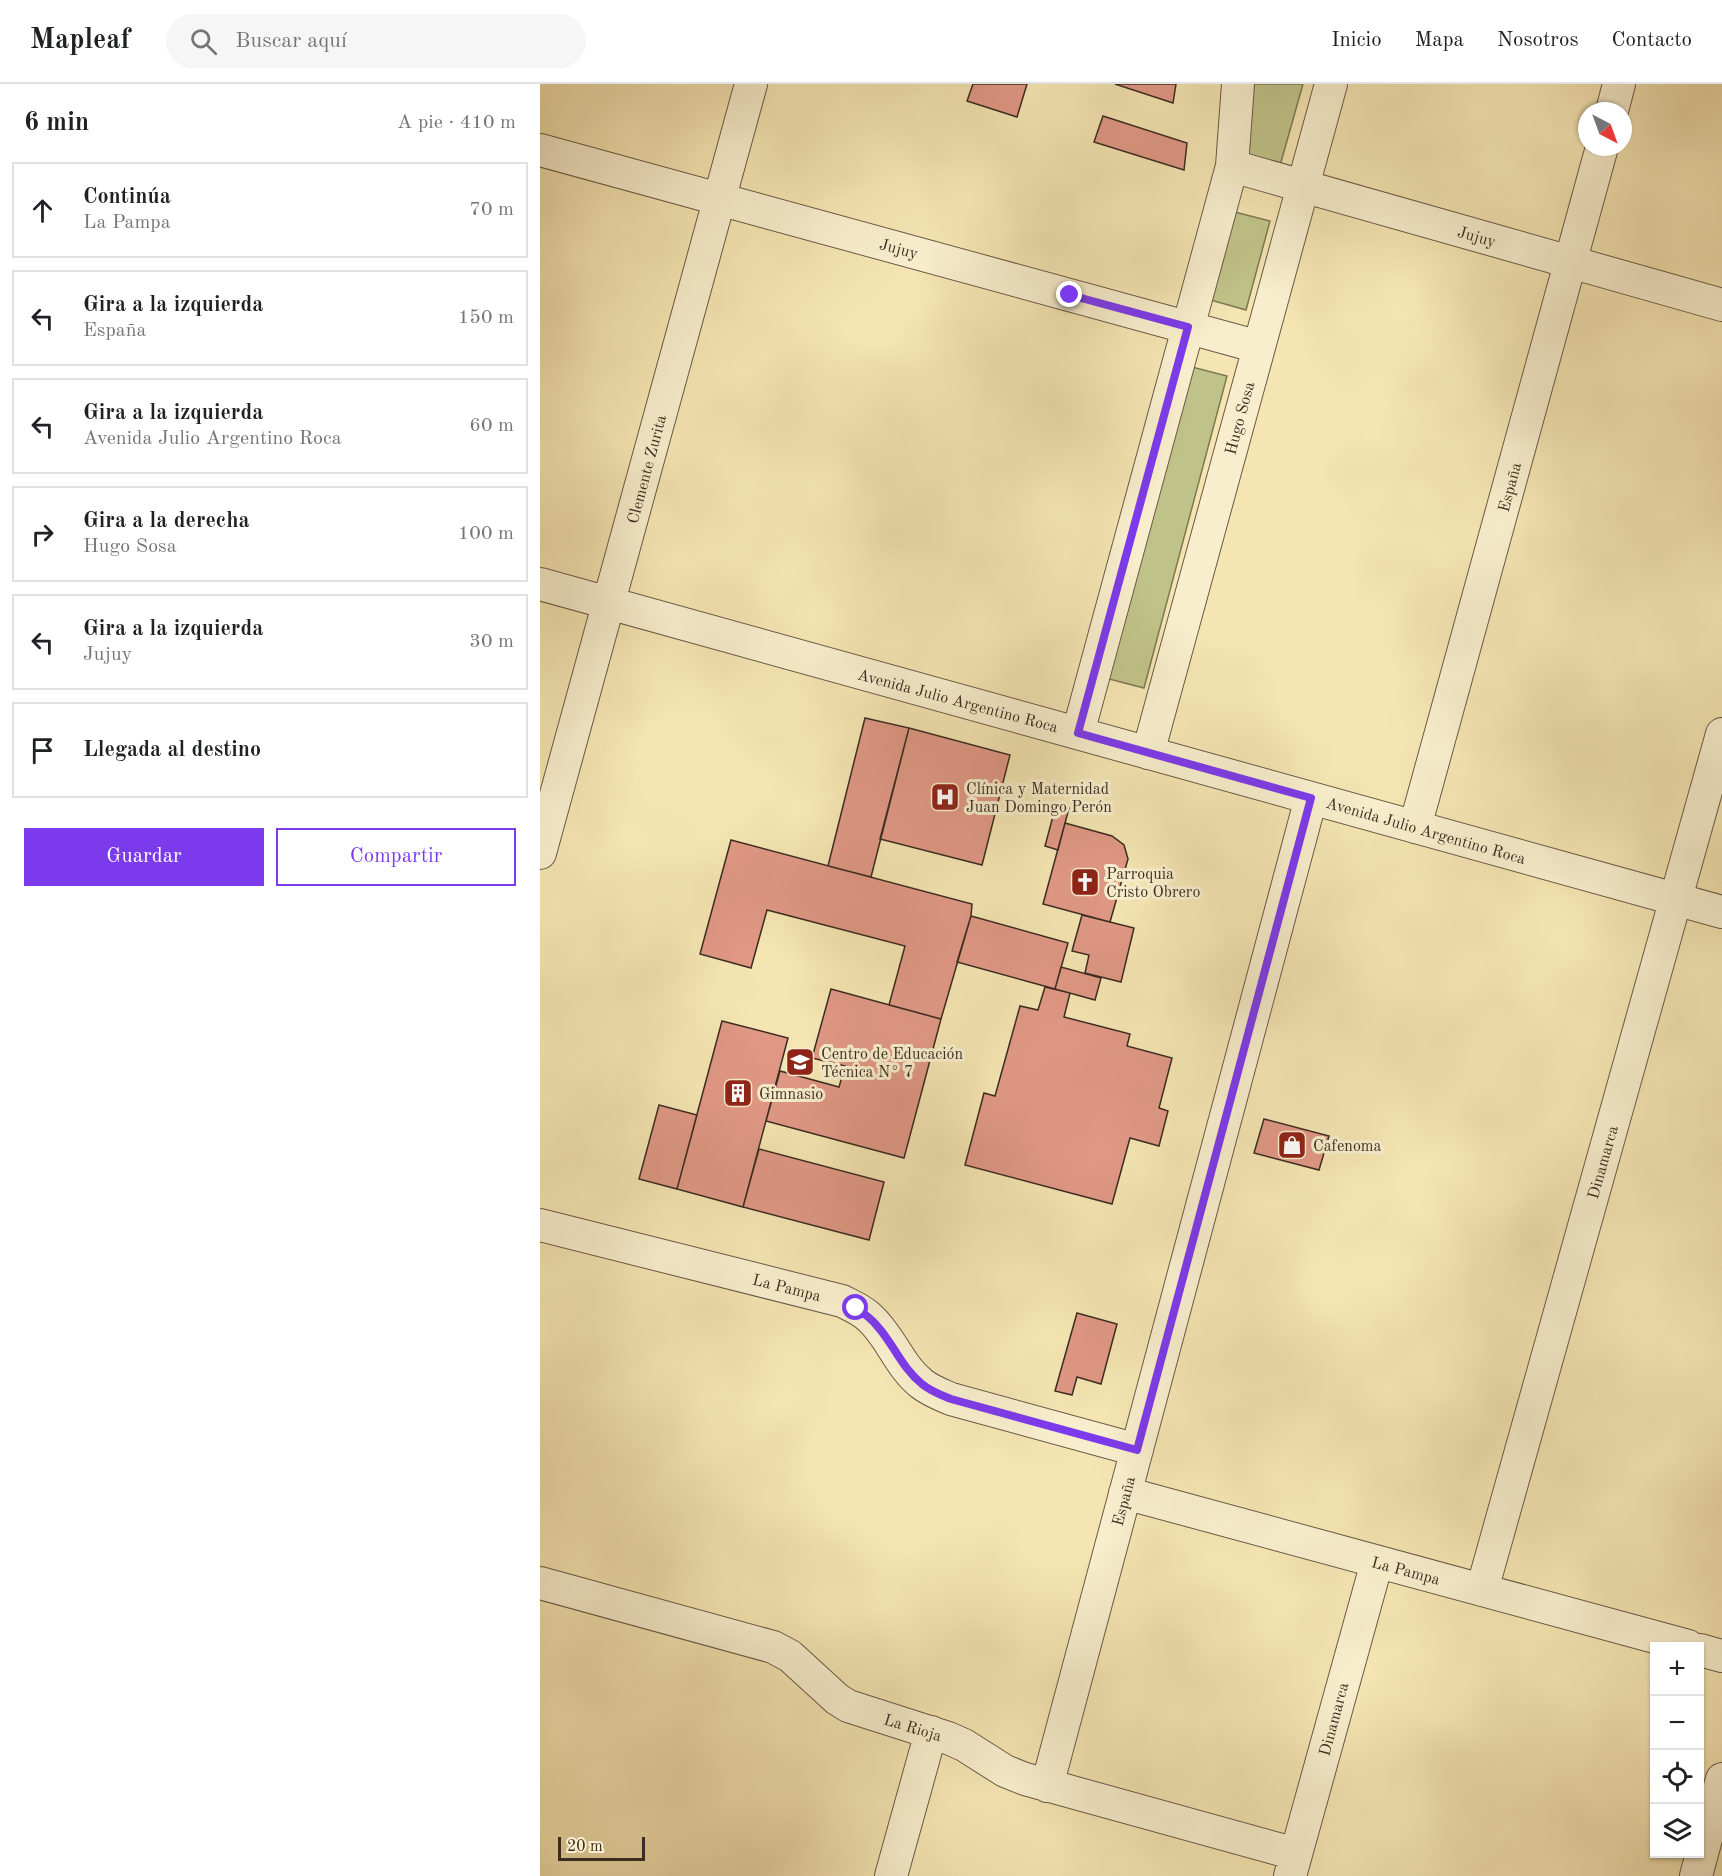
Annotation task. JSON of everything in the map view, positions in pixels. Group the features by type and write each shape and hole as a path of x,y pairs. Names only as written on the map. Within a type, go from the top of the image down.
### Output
{"street":[{"name":"Clemente Zurita","path":"540,853 751,84"},
{"path":"1078,733 1232,166 1238,84"},
{"name":"Hugo Sosa","path":"1148,753 1331,84"},
{"path":"1614,102 1619,84"},
{"name":"Jujuy","path":"540,150 1259,347"},
{"name":"España","path":"1415,827 1600,156"},
{"name":"Jujuy","path":"1232,166 1722,305"},
{"name":"Avenida Julio Argentino Roca","path":"540,584 1722,912"},
{"name":"Dinamarca","path":"1482,1590 1722,734"},
{"name":"España","path":"1047,1786 1311,798"},
{"name":"La Pampa","path":"541,1228 842,1301 870,1317 911,1374 923,1385 936,1392 951,1399 1137,1450"},
{"name":"La Pampa","path":"1125,1493 1670,1642"},
{"name":"Dinamarca","path":"1293,1865 1377,1562"},
{"name":"La Rioja","path":"540,1583 773,1647 790,1656 837,1699 848,1706 931,1732 964,1745 1005,1771 1293,1865"},
{"path":"1704,1651 1722,1656"},
{"path":"891,1876 931,1732"},
{"path":"1695,1876 1722,1779"}],"green space":[{"path":"1247,84 1303,84 1279,169 1241,158"},
{"path":"1231,211 1270,221 1246,310 1207,299"},
{"path":"1188,366 1227,376 1144,688 1105,678"}],"building":[{"path":"973,84 1027,84 1017,117 967,101"},
{"path":"1115,84 1176,84 1173,103"},
{"path":"1103,116 1187,143 1184,170 1094,142"},
{"path":"865,718 909,728 871,877 828,866"},
{"name":"Clínica y Maternidad Juan Domingo Perón","path":"909,728 1010,755 982,865 880,839"},
{"path":"1056,805 1069,808 1058,850 1045,846"},
{"name":"Parroquia Cristo Obrero","path":"1065,823 1112,836 1124,845 1128,859 1110,922 1043,904"},
{"path":"731,840 972,904 971,916 941,1019 889,1005 905,946 767,910 751,968 700,954"},
{"path":"1082,915 1134,928 1121,982 1085,973 1089,955 1072,951"},
{"path":"971,916 1068,943 1055,989 957,962"},
{"path":"1061,967 1101,978 1095,1000 1055,989"},
{"path":"1045,987 1070,993 1064,1017 1130,1034 1127,1046 1172,1058 1159,1108 1168,1111 1159,1146 1130,1138 1112,1204 965,1165 984,1093 995,1096 1020,1006 1038,1010"},
{"path":"831,989 941,1019 904,1158 766,1121 780,1071 839,1087 845,1066 812,1058"},
{"name":"Gimnasio","path":"722,1021 788,1038 743,1207 677,1189"},
{"path":"659,1105 697,1115 677,1189 639,1179"},
{"name":"Cafenoma","path":"1264,1119 1329,1136 1319,1170 1254,1153"},
{"path":"759,1149 884,1182 869,1240 743,1207"},
{"path":"1077,1313 1117,1324 1101,1384 1077,1377 1072,1395 1055,1391"}],"place":[{"name":"Clínica y Maternidad Juan Domingo Perón","path":"945,797"},
{"name":"Parroquia Cristo Obrero","path":"1085,882"},
{"name":"Centro de Educación Técnica N° 7","path":"800,1062"},
{"name":"Gimnasio","path":"738,1093"},
{"name":"Cafenoma","path":"1292,1145"}],"route":[{"path":"856,1308 870,1317 911,1374 923,1385 936,1392 951,1399 1137,1450 1311,798 1078,733 1188,327 1070,295"}]}
